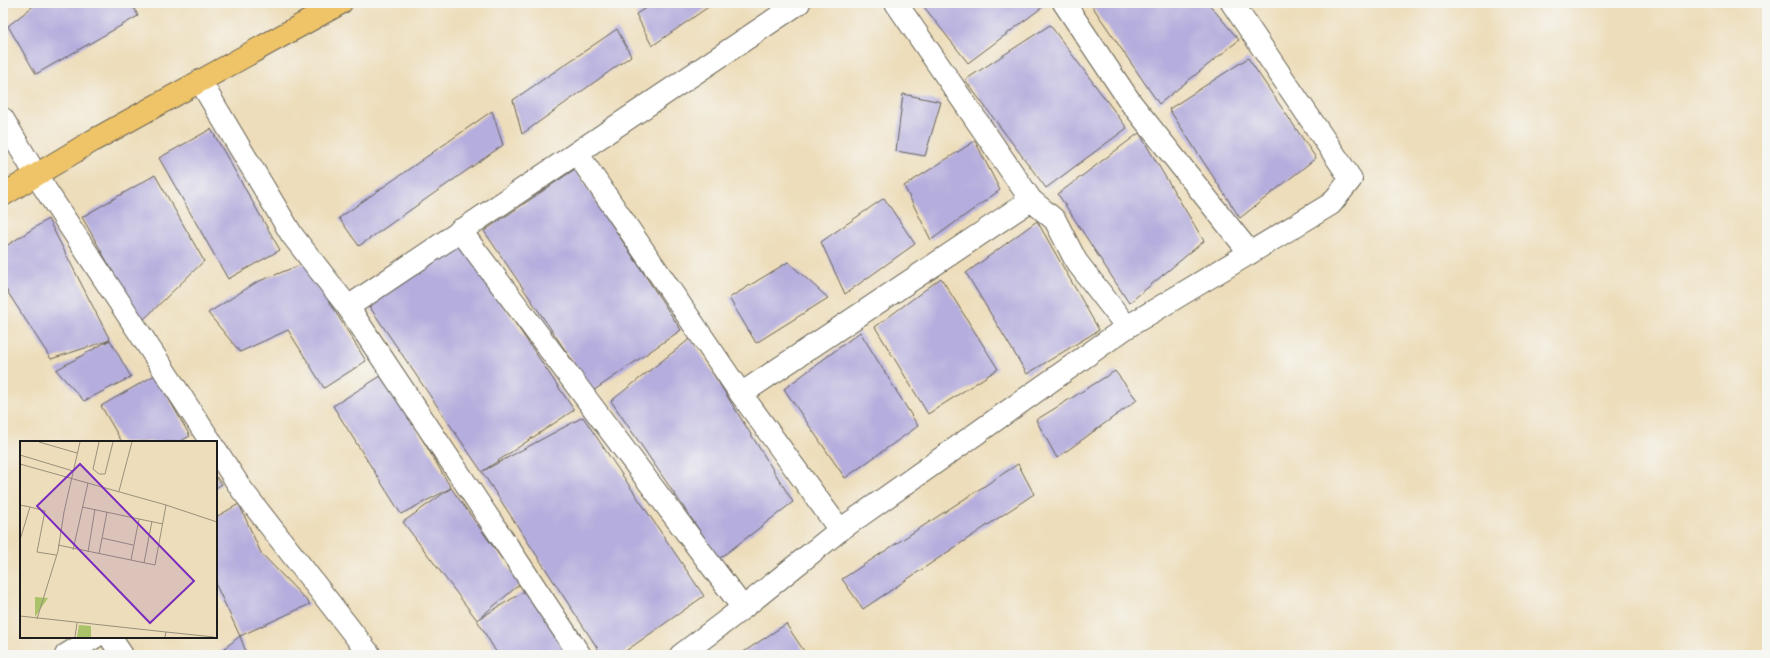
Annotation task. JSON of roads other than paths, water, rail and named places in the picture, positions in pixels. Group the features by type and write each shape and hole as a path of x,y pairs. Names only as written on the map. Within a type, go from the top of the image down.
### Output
{"main road":[{"path":"3,195 200,81 342,3"}],"street":[{"path":"348,307 460,230 799,3"},
{"path":"896,3 1031,200 1055,220 1076,261 1127,327"},
{"path":"1064,3 1131,102 1250,253"},
{"path":"681,655 743,608 840,530 1127,327 1331,204 1351,179 1232,3"},
{"path":"200,81 292,235 348,307 580,655"},
{"path":"3,119 36,175 209,441"},
{"path":"577,153 741,394 840,530"},
{"path":"741,394 1031,200"},
{"path":"460,230 743,608"},
{"path":"217,452 242,490 370,655"},
{"path":"66,655 94,638"},
{"path":"111,638 122,655"}]}
